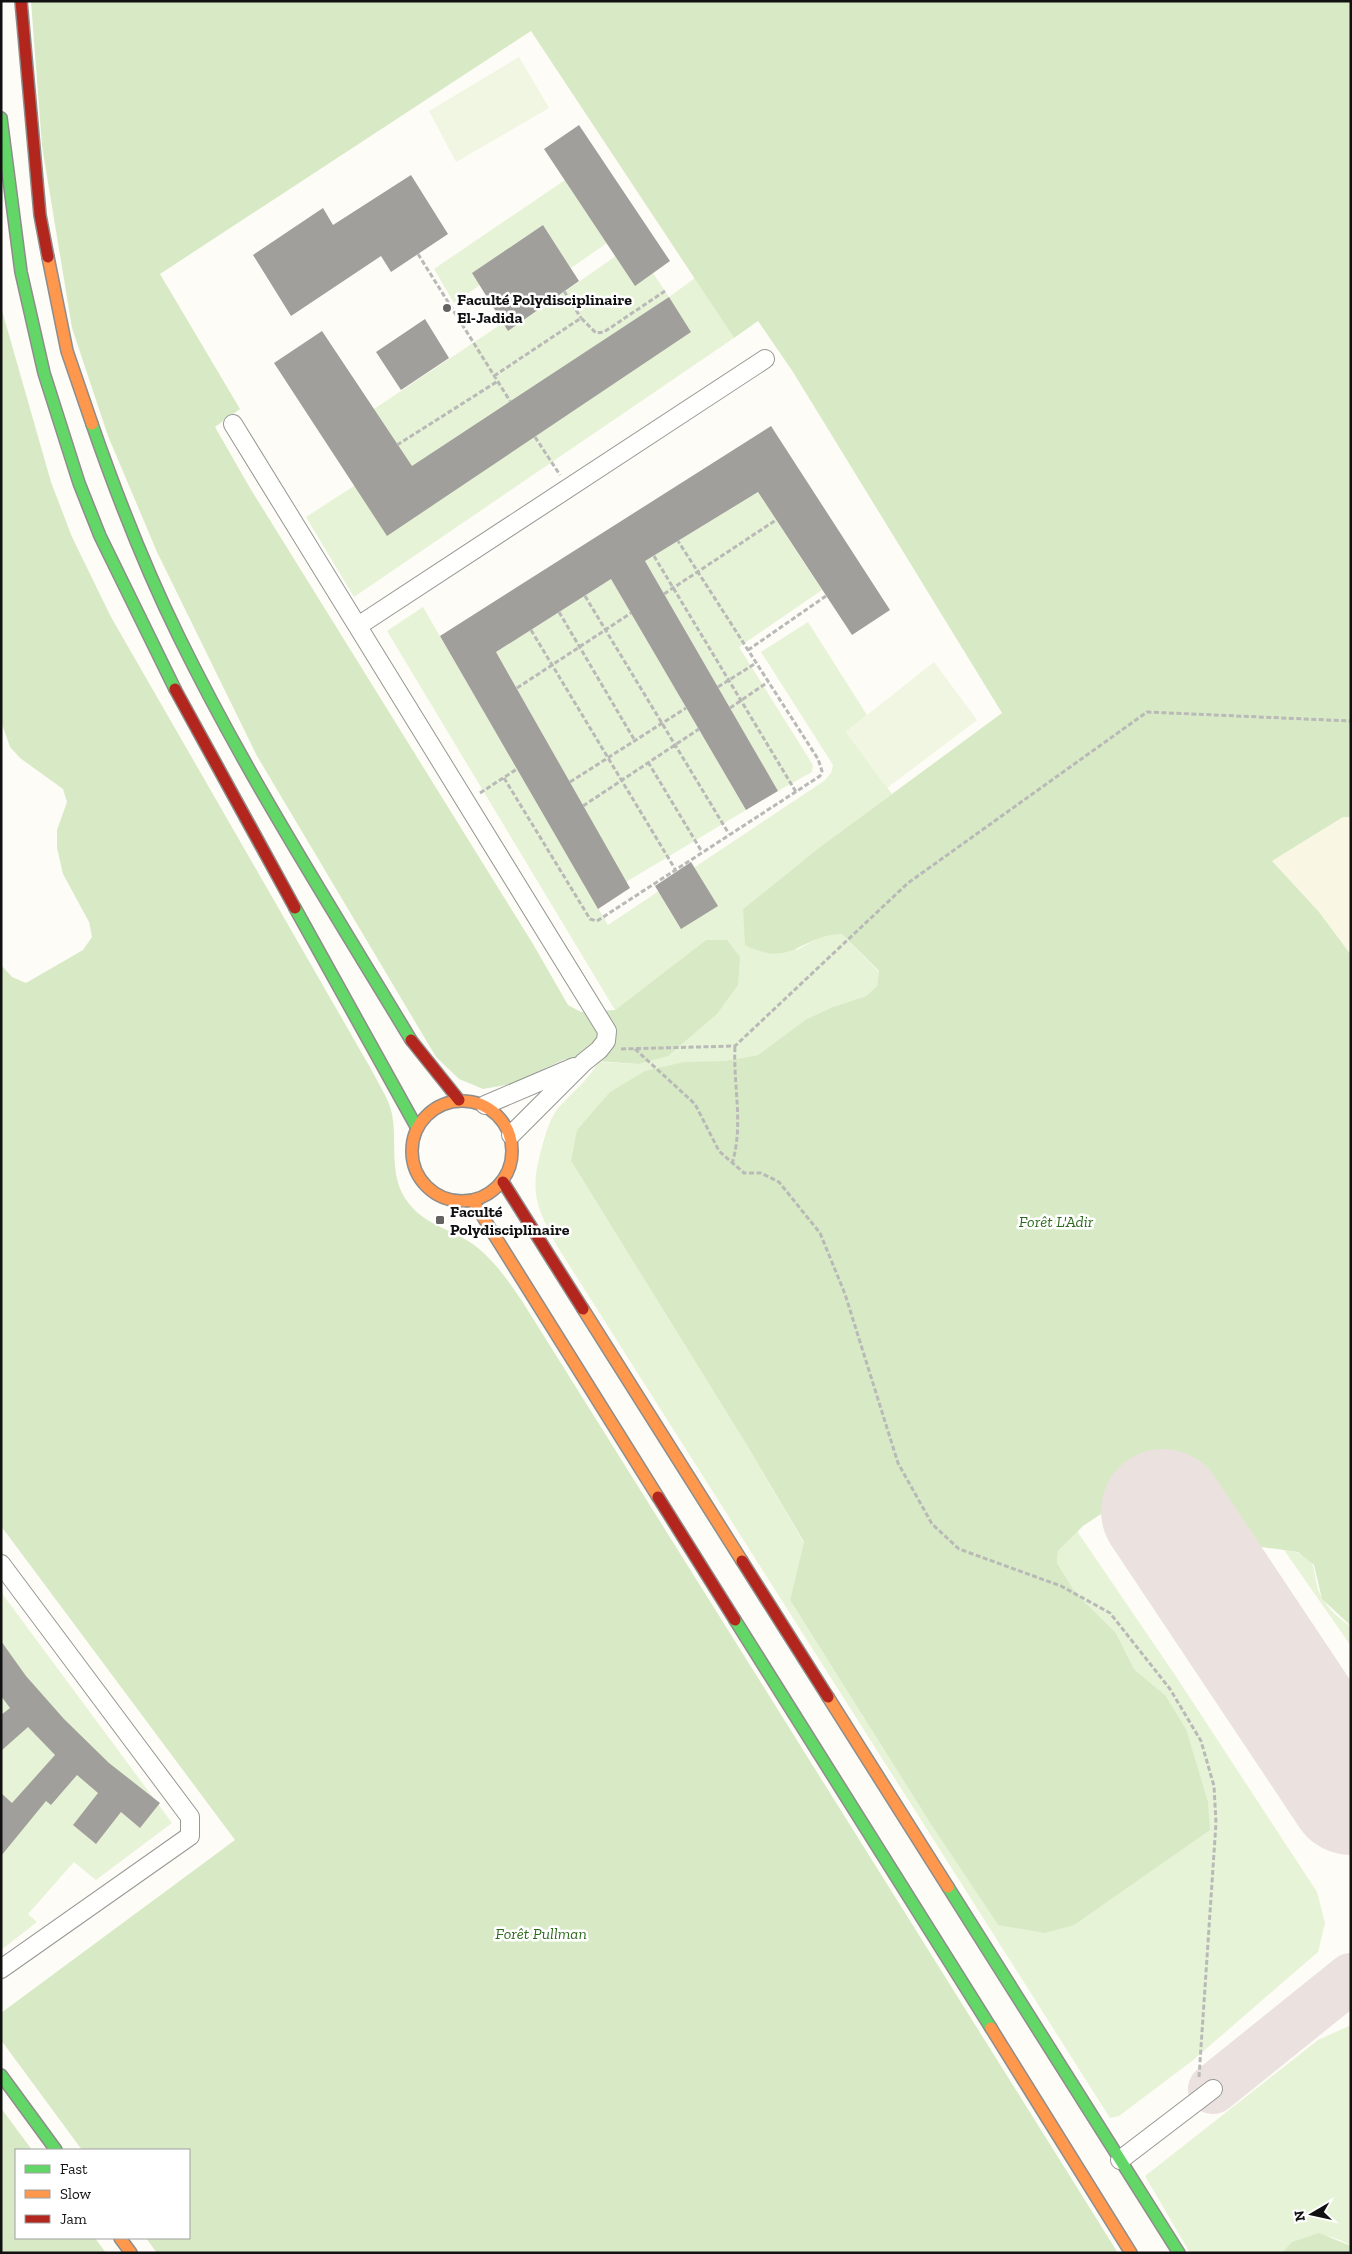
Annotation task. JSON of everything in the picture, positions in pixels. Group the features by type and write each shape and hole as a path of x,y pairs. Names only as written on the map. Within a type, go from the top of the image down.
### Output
{"main road":[{"path":"21,1 40,216 66,351 106,464 143,560 179,638 267,800 416,1048 459,1100"},
{"path":"1,118 21,272 44,374 79,483 97,527 182,704 416,1128"},
{"path":"459,1100 484,1105 500,1117 511,1135 513,1151 510,1168 503,1182 490,1194 473,1201 454,1201 437,1195 422,1182 414,1166 411,1147 416,1128 427,1114 442,1104 459,1100"},
{"path":"503,1182 1179,2253"},
{"path":"473,1201 1131,2253"},
{"path":"1,2074 55,2149"},
{"path":"121,2239 131,2253"}],"street":[{"path":"358,626 765,358"},
{"path":"233,424 607,1031 606,1042 600,1050 584,1062 511,1135"},
{"path":"484,1105 584,1062"},
{"path":"1,1564 190,1817 190,1836 1,1969"},
{"path":"1120,2160 1212,2089"}],"path":[{"path":"418,254 510,401"},
{"path":"564,291 581,318 596,333 604,332 665,291"},
{"path":"494,376 581,318"},
{"path":"397,445 498,381"},
{"path":"534,437 568,488"},
{"path":"664,594 776,520"},
{"path":"504,778 590,919 597,921 820,776 822,771 818,759 678,541"},
{"path":"654,556 796,792"},
{"path":"585,596 729,834"},
{"path":"748,650 826,596"},
{"path":"559,612 635,741"},
{"path":"516,688 631,613"},
{"path":"531,630 675,869"},
{"path":"718,687 756,663"},
{"path":"730,708 768,682"},
{"path":"570,782 686,708"},
{"path":"600,1050 735,1046 908,884 1147,712 1351,721"},
{"path":"583,806 698,729"},
{"path":"648,762 702,852"},
{"path":"467,802 517,769"},
{"path":"732,1164 737,1149 740,1120 734,1074 735,1046"},
{"path":"634,1049 694,1104 719,1151 732,1164 744,1173 761,1173 779,1182 820,1233 845,1294 898,1463 932,1524 959,1549 1060,1586 1110,1613 1170,1689 1201,1741 1214,1786 1216,1823 1198,2100"}],"shaded area":[{"path":"1343,817 1351,817 1351,955 1318,912 1272,861"}],"green space":[{"name":"Forêt L'Adir","path":"31,1 1351,1 1351,817 1343,817 1272,861 1319,912 1351,955 1351,1626 1322,1599 1314,1565 1298,1552 1233,1543 1194,1515 1140,1508 1104,1512 1083,1526 1058,1551 1057,1563 1075,1592 1116,1633 1134,1669 1165,1695 1186,1729 1208,1802 1210,1830 1074,1925 1045,1933 998,1925 932,1826 790,1600 804,1542 748,1447 571,1161 577,1130 610,1092 645,1071 684,1062 724,1061 758,1055 805,1020 830,1008 866,996 877,986 879,971 842,934 828,936 796,949 774,954 745,945 743,909 820,847 1002,713 793,372 758,321 734,338 531,31 160,274 240,409 215,427 250,488 533,944 568,1005 581,1012 615,1010 706,940 727,940 740,957 738,985 717,1014 668,1056 638,1064 565,1059 512,1084 483,1089 459,1079 436,1057 257,756 157,552 108,436 72,328 42,146"},
{"path":"519,57 549,108 456,162 429,111"},
{"path":"565,180 607,243 571,268 543,225 473,273 480,285 454,303 434,269"},
{"path":"616,256 636,285 653,273 669,297 695,278 734,338 354,597 306,517 354,486 374,409 503,323 508,331"},
{"name":"Forêt Pullman","path":"1,307 51,482 72,537 111,617 383,1091 392,1114 396,1174 402,1193 418,1213 438,1226 468,1241 485,1254 502,1273 522,1301 1118,2253 157,2253 147,2239 190,2239 190,2149 81,2149 1,2040 1,2013 235,1840 1,1526 1,965 12,977 26,983 83,950 92,937 89,922 63,874 57,848 57,830 67,802 63,789 20,758 10,747 1,721"},
{"path":"758,492 822,590 739,647 813,765 812,772 778,791 645,561"},
{"path":"611,579 746,810 626,882 496,652"},
{"path":"423,607 608,925 824,781 831,773 833,765 761,652 808,622 867,715 846,732 892,794 820,847 743,909 797,950 825,934 842,934 879,972 877,986 866,996 830,1008 805,1020 758,1055 724,1061 571,1161 748,1447 804,1543 790,1600 932,1826 998,1925 1165,1695 1134,1669 1116,1633 1075,1592 1057,1563 1058,1551 1077,1531 1175,1675 1317,1892 1325,1923 1318,1952 1192,2061 1119,2116 1110,2118 557,1246 544,1220 535,1188 536,1176 544,1138 556,1111 584,1082 598,1062 638,1064 706,940 615,1010 387,631"},
{"path":"934,662 977,720 887,788 846,732"},
{"path":"1284,1550 1306,1557 1311,1562 1323,1599 1335,1614 1351,1626 1351,1646"},
{"path":"1,1592 172,1823 96,1880 74,1862 28,1914 37,1922 1,1950"},
{"path":"1351,2025 1351,2246 1333,2237 1315,2236 1297,2241 1282,2253 1190,2253 1145,2176 1318,2040"},
{"path":"1,2108 31,2149 15,2149 15,2239 96,2239 106,2253 1,2253"},
{"path":"1319,2233 1351,2246 1351,2253 1282,2253 1292,2242"}],"building":[{"path":"579,125 670,261 635,286 544,149"},
{"path":"411,175 448,234 391,272 381,256 291,316 253,255 323,208 333,225"},
{"path":"543,225 579,281 508,331 472,273"},
{"path":"669,297 691,332 387,536 274,363 322,331 412,466"},
{"path":"425,319 449,358 401,390 376,352"},
{"path":"771,426 890,610 852,635 758,492 645,561 778,791 746,810 611,579 496,652 630,888 598,909 440,636"},
{"path":"691,862 718,906 681,929 655,886"},
{"path":"1,1641 26,1676 64,1719 109,1763 160,1803 140,1828 121,1812 96,1844 73,1825 98,1793 77,1775 51,1805 46,1801 1,1856 1,1793 12,1803 55,1755 28,1727 1,1751 1,1715 10,1708 1,1696"}],"taxiway":[{"path":"1213,2089 1351,1978"}],"runway":[{"path":"1163,1511 1351,1793"}],"traffic: fast":[{"path":"1,118 21,272 44,373 79,483 100,536 175,689"},
{"path":"92,424 143,558 205,689 290,841 411,1040"},
{"path":"295,908 417,1128"},
{"path":"735,1620 991,2028"},
{"path":"948,1887 1179,2253"},
{"path":"1,2075 55,2149"}],"traffic: slow":[{"path":"48,257 67,351 92,424"},
{"path":"462,1101 481,1104 498,1115 509,1132 512,1151 509,1170 498,1187 481,1198 462,1201 443,1198 426,1187 415,1170 412,1151 415,1132 426,1115 443,1104 462,1101"},
{"path":"473,1201 658,1497"},
{"path":"583,1309 742,1561"},
{"path":"828,1697 948,1887"},
{"path":"991,2028 1131,2253"},
{"path":"121,2239 131,2253"}],"traffic: jam":[{"path":"21,1 40,215 48,257"},
{"path":"175,689 295,908"},
{"path":"411,1040 459,1100"},
{"path":"503,1182 583,1309"},
{"path":"658,1497 735,1620"},
{"path":"742,1561 828,1697"}],"place":[{"name":"Faculté Polydisciplinaire El-Jadida","path":"447,308"},
{"name":"Faculté Polydisciplinaire","path":"440,1220"}]}
